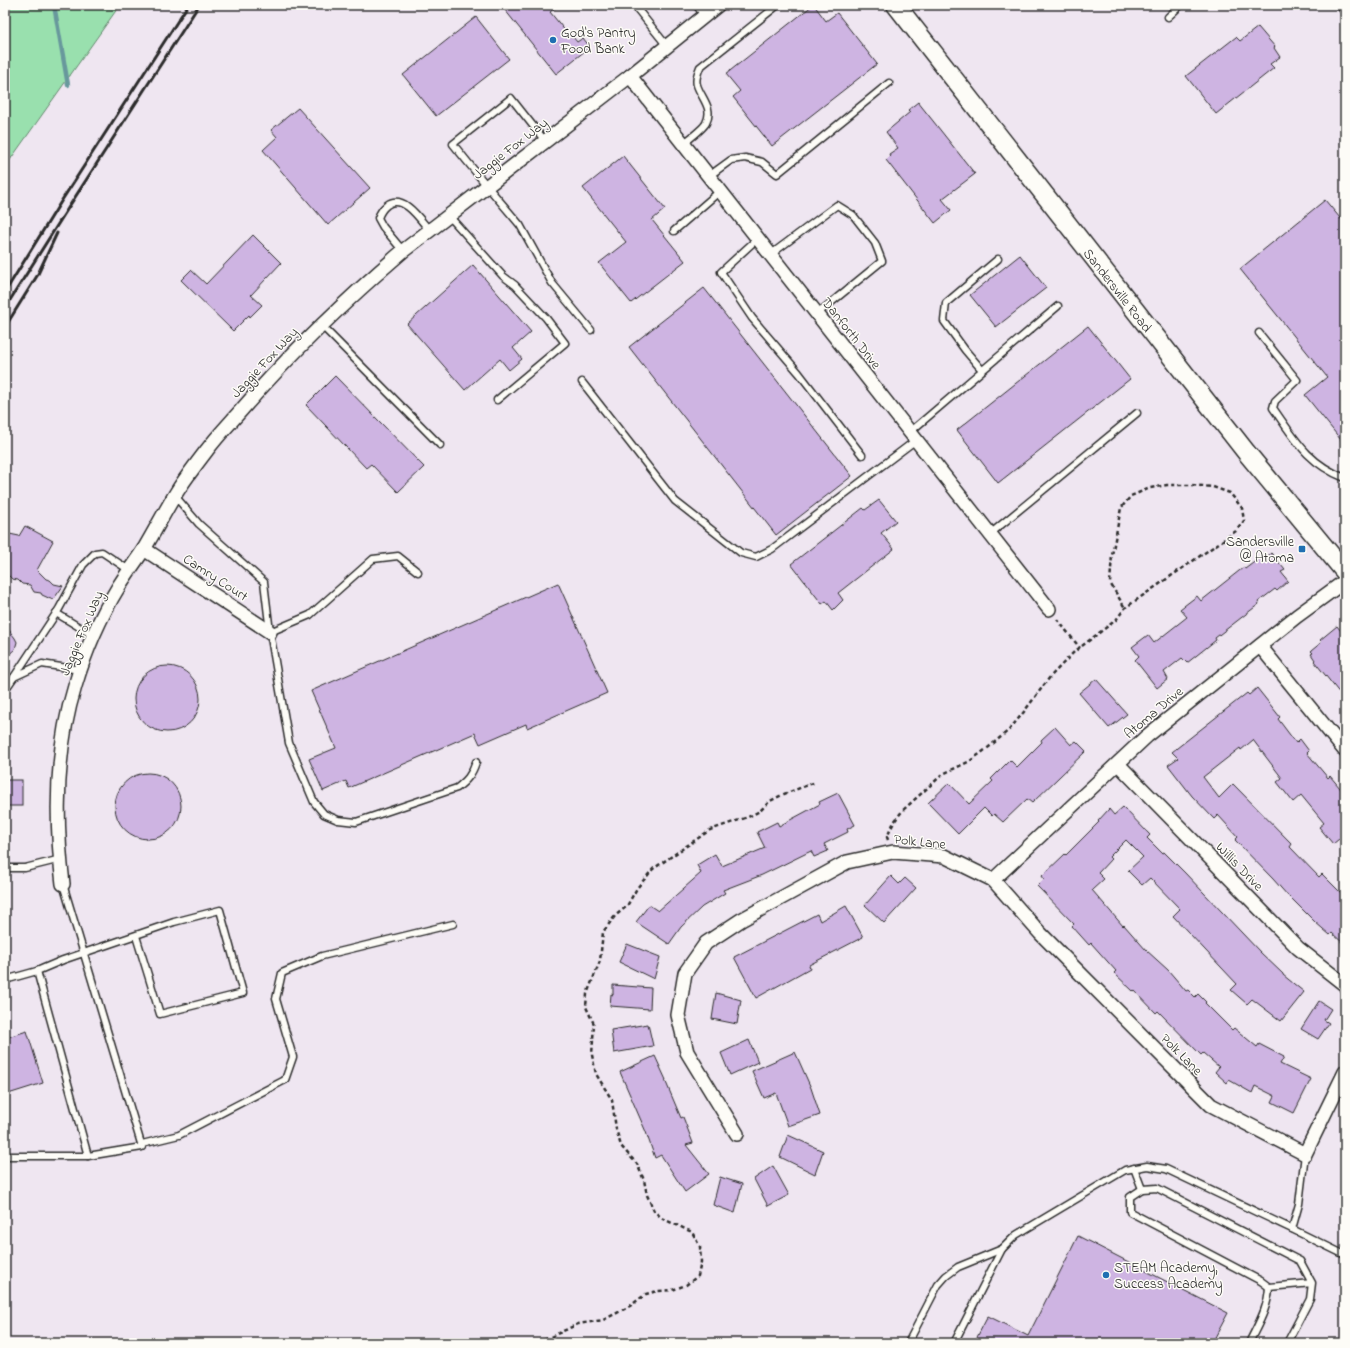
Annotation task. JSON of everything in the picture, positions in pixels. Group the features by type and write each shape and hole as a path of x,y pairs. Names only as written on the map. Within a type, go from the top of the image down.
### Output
{"street":[{"name":"Jaggie Fox Way","path":"63,884 58,820 58,786 61,751 67,719 80,670 94,636 118,588 144,549 175,496 208,448 272,374 321,325 402,251 630,76 718,5"},
{"name":"Sandersville Road","path":"896,5 1246,452 1345,572"},
{"name":"Danforth Drive","path":"630,76 1049,609"},
{"name":"Camry Court","path":"144,549 270,632"},
{"name":"Atoma Drive","path":"993,880 1147,736 1297,616 1345,581"},
{"path":"1260,646 1345,752"},
{"name":"Willis Drive","path":"1118,764 1298,948 1345,985"},
{"name":"Polk Lane","path":"737,1134 687,1052 678,1016 685,973 706,943 741,920 847,862 893,852 944,856 993,880 1046,938 1211,1105 1305,1154"},
{"path":"1305,1154 1345,1072"}],"lane":[{"path":"634,5 667,46"},
{"path":"696,5 705,16"},
{"path":"683,144 706,124 709,113 707,102 696,84 700,67 778,5"},
{"path":"1168,17 1181,5"},
{"path":"1339,5 1345,12"},
{"path":"709,176 731,160 745,158 762,162 776,174 890,82"},
{"path":"545,141 511,98 453,144 520,224 552,283 591,330"},
{"path":"674,232 720,191"},
{"path":"402,251 382,227 378,218 381,210 392,202 399,201 407,206 429,230"},
{"path":"770,255 837,205 858,220 875,243 882,261 817,314"},
{"path":"449,216 503,276 515,285 546,318 565,342 497,400"},
{"path":"757,239 721,272 752,318 804,379 862,455"},
{"path":"982,370 944,321 946,303 998,259"},
{"path":"582,382 675,502 741,553 756,557 772,549 913,436 982,370 1058,306"},
{"path":"321,325 440,444"},
{"path":"1259,333 1297,380 1276,401 1273,408 1301,448 1317,464 1330,472 1345,478"},
{"path":"990,534 1137,413"},
{"path":"175,496 198,524 264,582 270,632 289,742 314,802 324,814 338,820 356,822 457,788 468,779 476,762"},
{"path":"5,690 56,613 83,565 95,554 102,552 130,570"},
{"path":"270,632 310,615 373,559 398,556 418,572"},
{"path":"56,613 94,636"},
{"path":"14,676 42,664 80,670"},
{"path":"5,868 25,868 61,859"},
{"path":"63,884 142,1144"},
{"path":"5,980 37,971 63,960 174,922 220,910 244,993 160,1014 136,936"},
{"path":"5,1156 88,1156 142,1147 142,1144 179,1135 285,1080 293,1057 276,999 282,973 322,956 453,924"},
{"path":"37,971 88,1156"},
{"path":"1292,1229 1299,1204 1305,1154"},
{"path":"954,1343 1002,1250 1016,1235 1125,1170 1147,1166 1166,1169 1345,1255"},
{"path":"1134,1168 1142,1189"},
{"path":"1288,1343 1310,1299 1312,1283 1300,1261 1158,1188 1142,1189 1130,1197 1130,1212 1261,1281 1269,1287 1312,1283"},
{"path":"908,1343 938,1285 946,1276 958,1267 1002,1250"},
{"path":"1249,1343 1264,1314 1268,1299 1269,1287"}],"path":[{"path":"888,837 894,822 903,810 918,795 943,774 970,760 989,747 1009,730 1023,714 1050,677 1080,648 1116,620 1125,608 1236,531 1244,521 1242,508 1230,494 1213,487 1167,485 1150,488 1131,496 1121,508 1112,555 1110,583 1125,608"},
{"path":"1049,609 1080,648"},
{"path":"538,1343 578,1324 602,1320 630,1306 646,1294 672,1290 686,1284 698,1276 701,1262 700,1247 692,1232 663,1219 654,1211 637,1164 621,1146 616,1129 612,1100 596,1074 592,1055 594,1024 586,1006 586,1000 600,961 603,932 615,916 627,906 637,888 653,869 710,830 748,817 760,810 770,801 816,782"}],"green space":[{"path":"5,5 120,5 5,167"}],"building":[{"name":"God's Pantry Food Bank","path":"501,5 559,5 550,12 571,38 573,37 577,42 583,38 590,47 556,74"},
{"path":"813,5 826,21 837,13 877,64 772,146 733,97 740,91 726,74"},
{"path":"476,17 509,59 436,116 403,75"},
{"path":"1258,27 1275,47 1274,48 1280,57 1270,64 1274,68 1216,114 1186,76 1236,37 1240,41"},
{"path":"918,102 975,174 942,199 951,210 935,223 886,160 890,156 889,154 898,148 886,132 910,112 908,110"},
{"path":"298,108 370,188 328,225 263,150 277,137 271,130"},
{"path":"623,156 665,209 652,220 685,261 631,303 599,263 626,242 583,188"},
{"path":"1325,200 1345,224 1345,445 1305,395 1327,377 1240,269"},
{"path":"253,235 281,263 251,295 262,305 250,317 249,315 233,331 181,280 191,270 206,284"},
{"path":"1020,255 1046,288 996,327 970,295"},
{"path":"473,265 531,332 513,348 522,359 509,370 500,359 465,390 407,324"},
{"path":"704,288 852,476 776,535 629,347"},
{"path":"1088,326 1130,379 998,483 957,430"},
{"path":"335,376 424,467 398,492 371,464 366,468 306,405"},
{"path":"879,500 896,521 881,533 894,549 838,593 843,600 833,610 826,601 822,604 791,564 863,508 865,510"},
{"path":"25,526 53,541 37,570 46,579 50,580 54,584 63,586 53,600 42,595 41,593 34,592 30,585 22,584 18,580 12,579 5,572 5,533 19,536"},
{"path":"1271,553 1285,570 1281,572 1288,581 1277,591 1275,589 1258,602 1259,604 1215,638 1216,640 1187,663 1182,658 1164,672 1168,679 1157,688 1135,660 1139,656 1132,647 1148,635 1154,643 1187,617 1180,609 1197,596 1201,601 1244,567 1245,569 1261,557 1263,560"},
{"path":"558,583 607,693 527,728 526,724 480,744 475,733 349,788 346,781 323,791 309,759 336,748 311,691"},
{"path":"5,625 17,642 15,649 5,658"},
{"path":"1337,626 1345,636 1345,700 1314,661 1315,660 1311,654 1313,653 1311,651 1322,642 1320,640"},
{"path":"160,666 174,666 186,671 195,680 200,692 198,712 191,723 174,732 160,732 148,727 139,718 134,706 134,692 139,680 148,671"},
{"path":"1096,679 1127,714 1109,728 1079,693"},
{"path":"1257,688 1280,717 1278,719 1296,743 1300,739 1309,751 1307,753 1328,778 1330,776 1345,794 1345,834 1333,844 1319,827 1324,823 1301,795 1293,802 1277,782 1282,778 1253,740 1241,750 1240,748 1203,777 1219,798 1233,784 1292,844 1290,847 1319,877 1322,874 1345,897 1345,945 1332,933 1330,935 1289,897 1235,840 1238,837 1218,815 1214,819 1192,796 1168,765 1178,758 1172,752 1247,693 1249,695"},
{"path":"1055,727 1071,745 1076,741 1086,751 1032,803 1027,799 1003,822 994,814 992,816 984,808 958,834 928,803 949,783 969,804 993,781 991,779 1010,760 1017,767"},
{"path":"142,773 154,773 166,778 176,788 181,800 179,819 166,834 154,839 142,839 130,834 120,824 115,812 115,800 120,788 130,778"},
{"path":"5,780 22,780 22,806 5,806"},
{"path":"838,793 855,825 847,829 848,832 824,844 828,851 814,857 811,851 762,875 723,890 725,893 702,907 681,927 669,944 636,922 649,905 658,911 701,873 697,865 715,854 722,866 765,848 757,832 777,822 779,826 820,804 819,802"},
{"path":"1123,807 1150,835 1147,838 1162,853 1164,852 1185,873 1283,975 1304,992 1281,1021 1252,999 1247,1004 1231,990 1237,984 1173,916 1180,909 1150,878 1142,885 1128,871 1143,857 1126,840 1109,857 1111,859 1098,873 1104,879 1092,890 1123,926 1124,925 1146,950 1168,970 1186,991 1188,990 1195,997 1198,994 1232,1030 1234,1028 1257,1047 1259,1044 1284,1057 1280,1064 1311,1079 1294,1113 1272,1102 1275,1096 1255,1086 1252,1093 1229,1080 1227,1083 1215,1072 1219,1067 1203,1053 1201,1055 1158,1011 1156,1013 1134,990 1133,991 1114,973 1116,971 1091,943 1089,945 1072,926 1074,924 1037,886 1044,879 1042,876 1065,854 1066,855 1099,822 1098,821 1109,809 1114,815"},
{"path":"891,876 899,884 905,878 916,888 884,923 865,905"},
{"path":"846,906 863,937 809,965 810,968 756,998 734,957 817,914 820,921"},
{"path":"627,944 660,957 654,979 619,962"},
{"path":"613,985 651,988 650,1009 610,1006 611,994 613,995"},
{"path":"716,993 741,1000 737,1024 712,1019"},
{"path":"1319,1001 1331,1009 1324,1020 1329,1023 1318,1039 1301,1029"},
{"path":"648,1024 653,1046 614,1053 611,1030"},
{"path":"27,1031 43,1083 5,1095 5,1038"},
{"path":"749,1040 758,1062 730,1075 721,1053"},
{"path":"795,1052 811,1088 820,1115 788,1126 776,1093 764,1098 752,1071"},
{"path":"655,1056 681,1118 683,1117 693,1143 686,1145 709,1174 685,1192 661,1155 655,1158 646,1132 620,1072"},
{"path":"788,1135 823,1151 815,1174 780,1157"},
{"path":"773,1166 789,1195 768,1206 754,1179"},
{"path":"720,1177 742,1184 735,1213 713,1205"},
{"name":"STEAM Academy, Success Academy","path":"1078,1236 1228,1313 1212,1343 974,1343 988,1316 1028,1336"}],"waterway":[{"path":"54,5 68,85"}],"railway":[{"path":"5,292 62,200 188,5"},
{"path":"5,308 199,5"},
{"path":"5,327 37,276 57,233"}],"place":[{"name":"God's Pantry Food Bank","path":"553,40"},
{"name":"Sandersville @ Atoma","path":"1302,549"},
{"name":"STEAM Academy, Success Academy","path":"1106,1275"}]}
